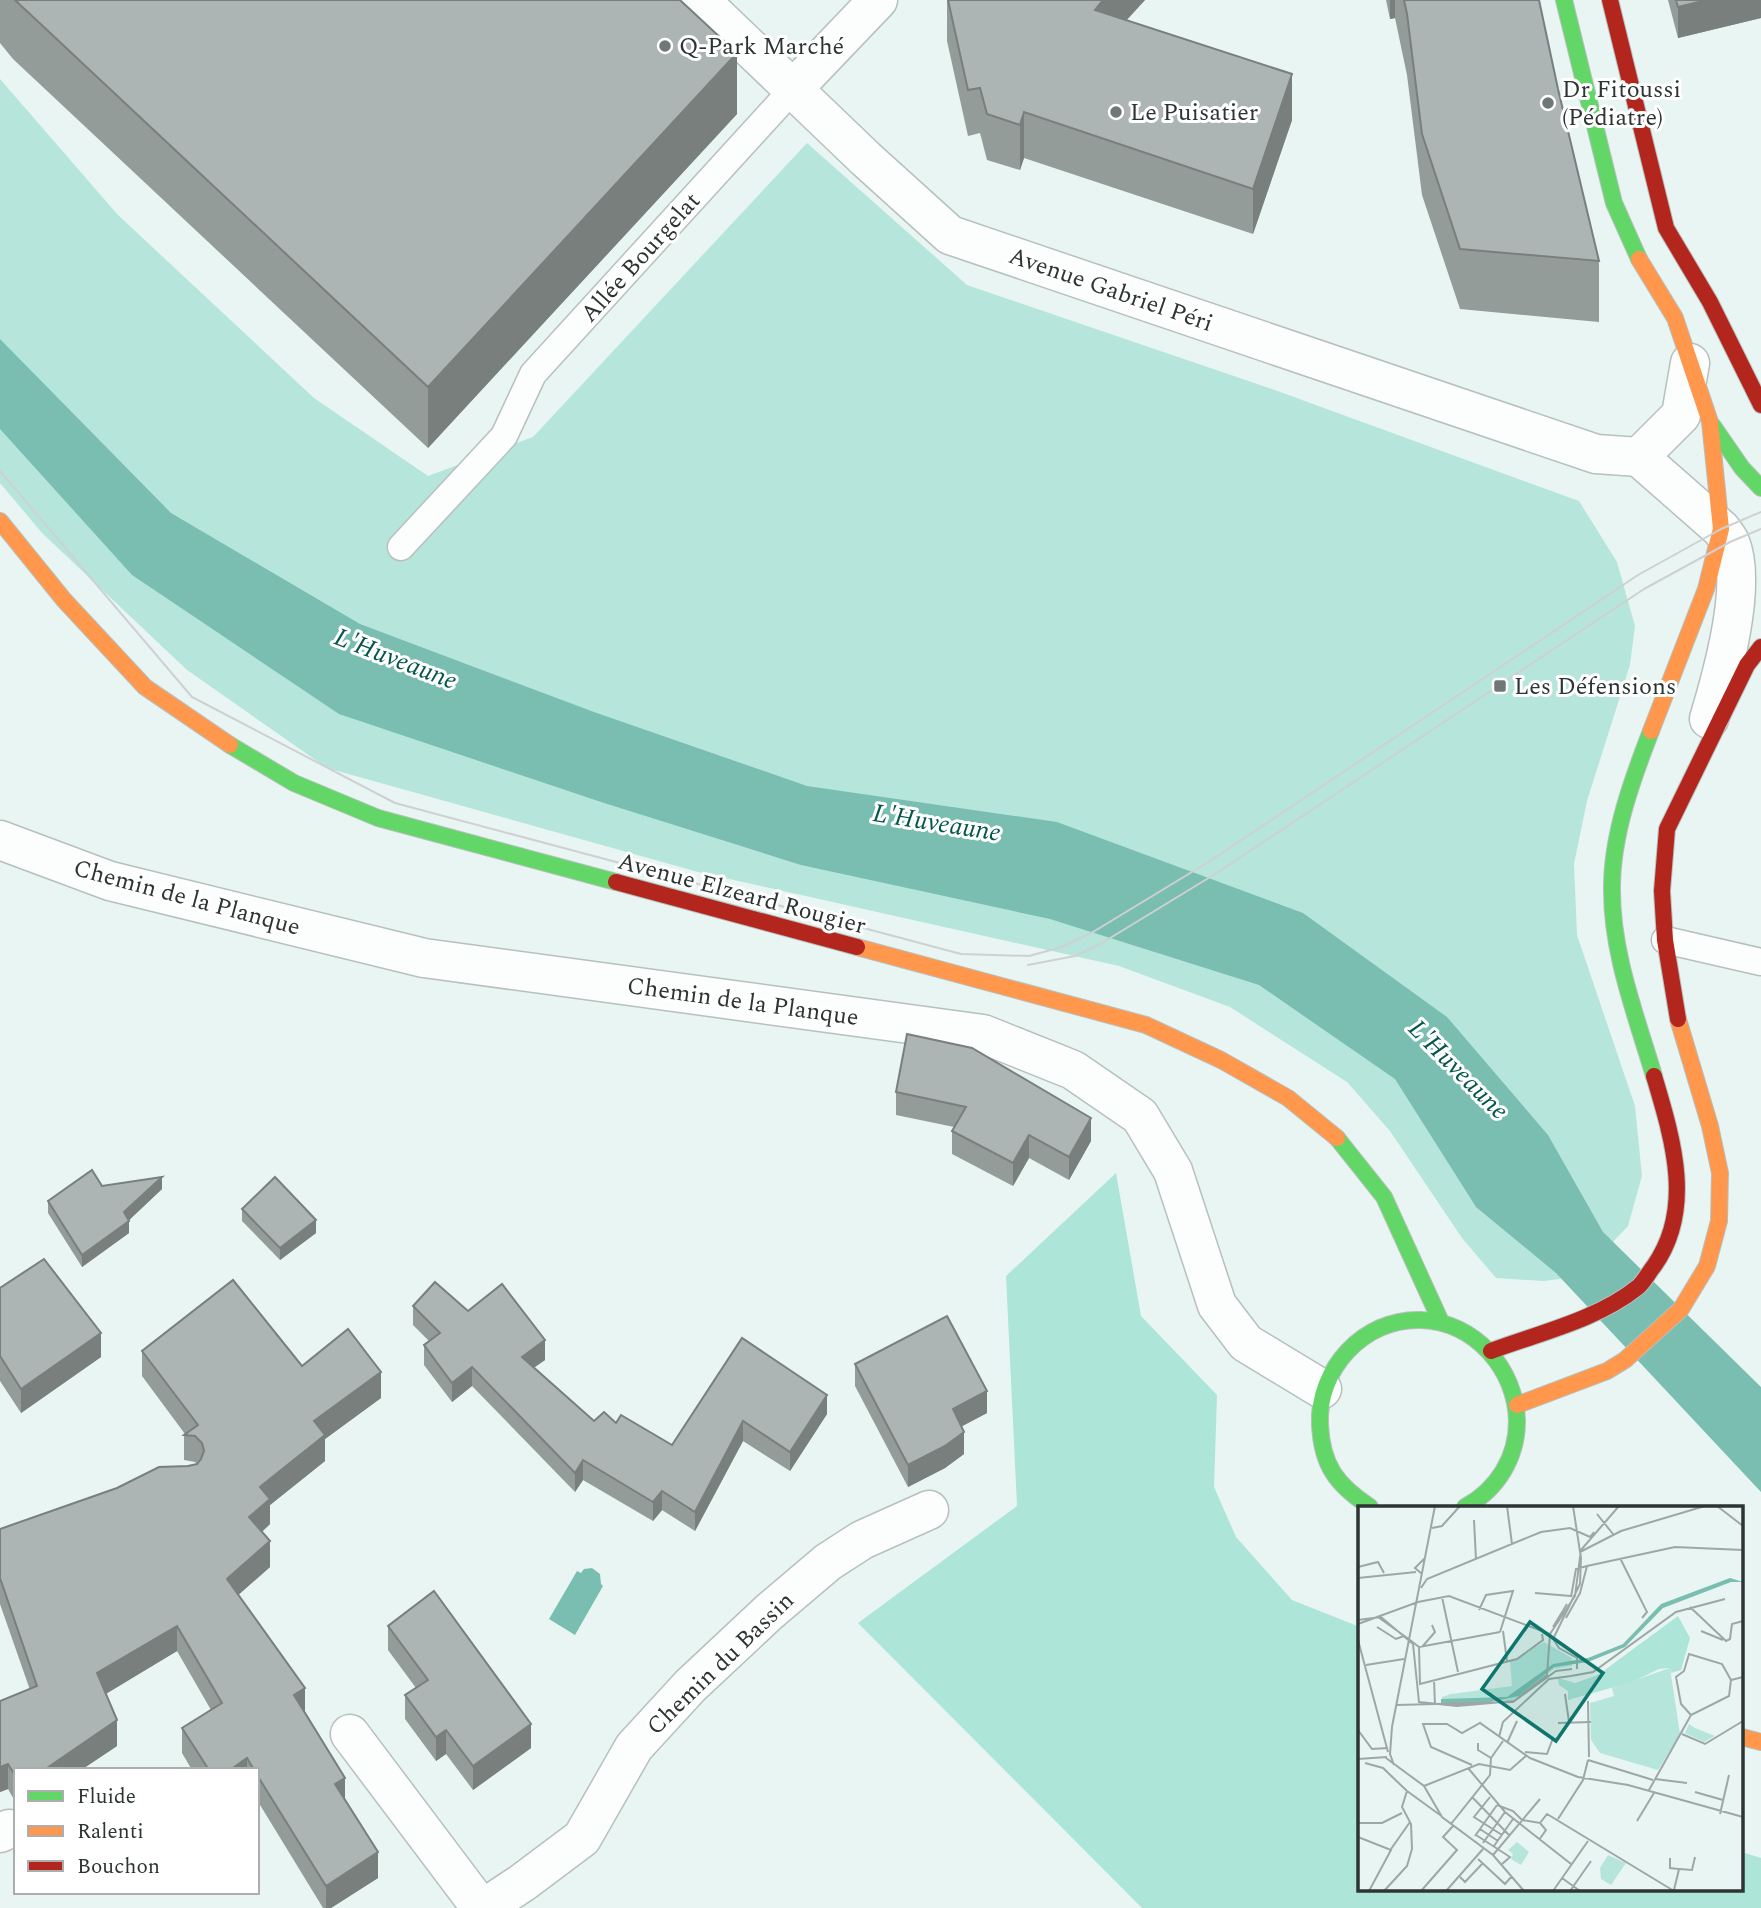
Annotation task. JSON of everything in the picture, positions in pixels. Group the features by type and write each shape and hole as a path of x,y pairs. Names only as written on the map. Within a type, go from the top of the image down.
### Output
{"main road":[{"path":"1491,1351 1597,1312 1639,1286 1664,1251 1675,1211 1678,1173 1672,1137 1619,955 1612,887 1621,818 1644,748 1706,589 1727,520 1710,422 1675,318 1633,250 1614,203 1564,0"},
{"path":"1610,0 1666,229 1735,350 1761,405"},
{"path":"1735,350 1761,379"},
{"path":"1710,422 1756,488"},
{"name":"Avenue Elzeard Rougier","path":"0,522 64,600 145,687 214,736 294,783 378,818 1146,1025 1232,1066 1288,1098 1344,1147 1384,1197 1441,1322"},
{"path":"1517,1405 1607,1371 1625,1360 1681,1309 1707,1266 1719,1221 1720,1173 1710,1126 1679,1024 1665,940 1662,891 1667,829 1747,664 1761,647"},
{"path":"1369,1506 1343,1487 1325,1458 1317,1423 1322,1389 1335,1362 1356,1340 1382,1325 1411,1319 1441,1322 1468,1332 1491,1351 1508,1376 1517,1405 1517,1434 1509,1462 1493,1486 1469,1506"},
{"path":"1744,1738 1761,1742"}],"street":[{"name":"Avenue Gabriel Péri","path":"700,0 950,234 1596,454 1639,457"},
{"path":"793,89 878,0"},
{"path":"1690,363 1681,415 1639,457 1727,520 1737,580 1727,654 1695,768"},
{"name":"Chemin de la Planque","path":"0,840 110,881 424,958 983,1034 1073,1070 1140,1116 1173,1171 1217,1305 1246,1343 1322,1389"},
{"name":"Chemin du Bassin","path":"482,1908 522,1883 582,1838 634,1747 690,1686 769,1612 828,1562 862,1540 929,1510"},
{"path":"350,1734 482,1908"}],"lane":[{"name":"Allée Bourgelat","path":"401,547 504,436 533,374 793,89"},
{"path":"1665,940 1761,962"}],"shaded area":[{"path":"0,79 118,215 314,398 428,476 533,437 807,143 967,285 1272,389 1579,501 1617,562 1635,626 1630,665 1587,801 1574,864 1577,935 1635,1106 1642,1176 1628,1226 1581,1276 1544,1281 1496,1278 1462,1238 1390,1131 1347,1082 1230,1007 1119,966 698,872 327,768 187,670 42,533 0,483"},
{"path":"1116,1173 1141,1316 1217,1395 1214,1487 1236,1537 1292,1600 1358,1626 1358,1890 1744,1890 1744,1853 1761,1858 1761,1908 1142,1908 858,1623 1017,1506 1006,1276"}],"water":[{"name":"L'Huveaune","path":"0,339 171,513 360,624 594,712 807,786 1057,822 1303,913 1447,1017 1548,1135 1603,1232 1761,1387 1761,1492 1556,1273 1476,1207 1395,1079 1259,985 1050,919 801,865 601,802 339,714 132,575 0,429"},
{"path":"592,1568 600,1574 603,1586 575,1635 549,1619 577,1571 581,1573 584,1569"}],"building":[{"path":"15,0 680,0 737,53 428,387"},
{"name":"Le Puisatier","path":"948,0 1103,0 1095,10 1292,74 1253,189 1024,112 1020,125 987,114 980,88 968,90"},
{"path":"1404,0 1539,0 1599,261 1460,249 1422,134"},
{"path":"1676,0 1707,0 1678,7"},
{"path":"907,1034 972,1048 1091,1118 1069,1157 1029,1135 1013,1163 952,1131 966,1107 896,1092"},
{"path":"92,1170 102,1186 162,1177 124,1212 129,1221 82,1255 48,1201"},
{"path":"275,1177 316,1220 280,1248 242,1209"},
{"path":"44,1259 101,1333 21,1389 0,1356 0,1288"},
{"path":"233,1280 302,1366 348,1329 381,1372 314,1421 325,1435 260,1487 270,1499 249,1517 270,1541 227,1579 305,1688 294,1695 345,1778 335,1784 378,1852 326,1886 259,1778 259,1768 253,1768 247,1758 233,1768 208,1768 182,1728 222,1703 177,1626 97,1673 117,1720 47,1768 14,1768 14,1774 8,1764 0,1767 0,1701 37,1686 0,1578 0,1529 117,1488 159,1467 197,1464 204,1451 202,1443 195,1436 184,1435 198,1425 142,1351"},
{"path":"435,1282 468,1311 502,1284 545,1340 522,1357 594,1421 604,1412 616,1423 621,1415 672,1445 742,1338 827,1395 790,1452 743,1421 695,1512 662,1491 653,1502 583,1460 575,1473 472,1367 452,1383 424,1345 440,1333 413,1306"},
{"path":"947,1316 987,1391 953,1409 964,1432 945,1446 908,1465 855,1364"},
{"path":"434,1591 531,1724 473,1766 446,1730 436,1737 405,1695 428,1680 388,1626"}],"tram line":[{"path":"0,471 192,697 395,803 961,954 1029,956 1062,947 1093,932 1210,861 1638,575 1721,529 1761,512"},
{"path":"1028,965 1075,956 1102,943 1220,871 1644,589 1730,542 1761,529"}],"traffic: fast":[{"path":"1564,0 1614,203 1639,259"},
{"path":"1713,426 1742,468 1761,488"},
{"path":"1651,731 1619,828 1612,887 1620,959 1654,1076"},
{"path":"230,745 294,783 378,818 616,882"},
{"path":"1337,1138 1384,1197 1441,1322"},
{"path":"1369,1506 1340,1482 1324,1452 1320,1425 1326,1385 1335,1367 1363,1338 1380,1328 1421,1320 1459,1329 1475,1339 1500,1367 1515,1402 1516,1435 1509,1460 1487,1492 1467,1506"}],"traffic: slow":[{"path":"1639,259 1675,318 1710,422 1721,529 1706,589 1651,731"},
{"path":"0,521 64,600 145,687 230,745"},
{"path":"857,947 1146,1025 1221,1060 1288,1098 1337,1138"},
{"path":"1517,1405 1607,1371 1625,1360 1681,1309 1707,1266 1719,1221 1720,1173 1710,1126 1678,1019"},
{"path":"1744,1738 1761,1742"}],"traffic: jam":[{"path":"1610,0 1666,228 1710,302 1761,405"},
{"path":"1678,1019 1665,940 1662,891 1667,829 1747,665 1761,647"},
{"path":"616,882 857,947"},
{"path":"1491,1351 1567,1325 1604,1308 1638,1287 1654,1266 1667,1244 1677,1196 1673,1148 1654,1076"}],"place":[{"name":"Q-Park Marché","path":"665,46"},
{"name":"Dr Fitoussi (Pédiatre)","path":"1548,103"},
{"name":"Le Puisatier","path":"1116,112"},
{"name":"Les Défensions","path":"1500,686"}]}
